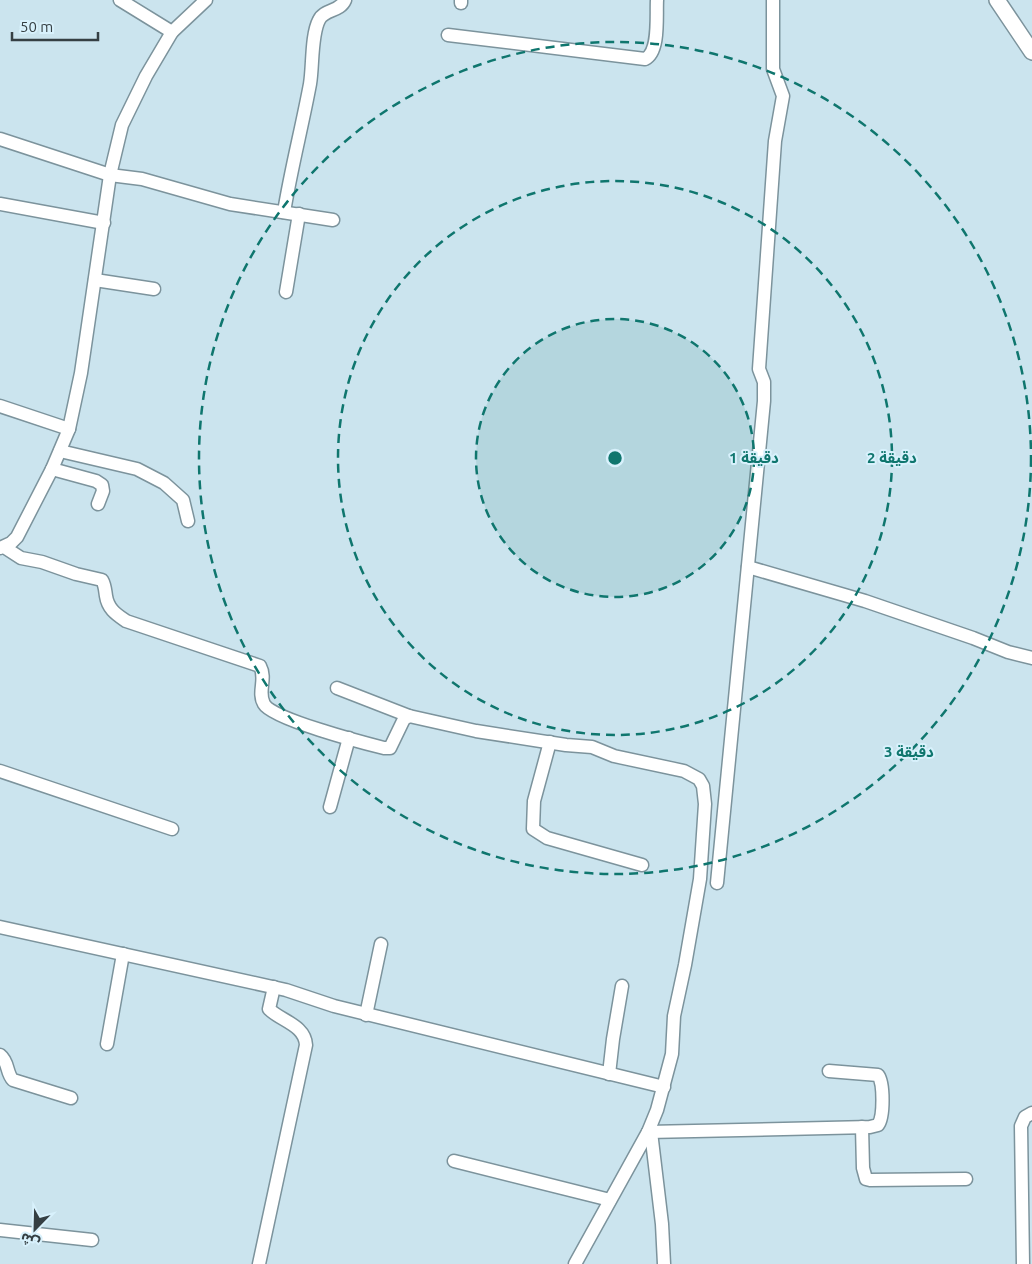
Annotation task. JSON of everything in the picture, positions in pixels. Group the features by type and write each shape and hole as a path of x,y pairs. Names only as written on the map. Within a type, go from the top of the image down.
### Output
{"main road":[{"path":"997,0 1032,52"}],"street":[{"path":"120,0 172,32"},
{"path":"206,0 172,32 146,76 122,125 110,175 81,374 68,429 52,469 17,537 2,548 21,558 42,562 76,574 102,580 105,586 107,604 117,615 126,621 260,666 263,674 261,695 263,703 268,709 286,718 348,738 390,748 404,719 408,716"},
{"path":"284,212 292,166 300,138 319,20 324,14 340,7 345,0"},
{"path":"448,35 645,59 650,57 654,45 657,0"},
{"path":"716,883 764,401 764,382 759,369 775,141 783,96 773,69 773,0"},
{"path":"0,139 110,175 142,179 230,204 332,220"},
{"path":"0,204 104,223"},
{"path":"286,292 298,214"},
{"path":"95,280 154,289"},
{"path":"0,406 68,429"},
{"path":"60,451 137,469 164,483 183,500 188,521"},
{"path":"52,469 96,481 102,485 103,491 98,504"},
{"path":"748,567 865,601 1008,652 1032,658"},
{"path":"337,688 408,716 476,731 592,747 614,756 684,771 699,779 703,786 705,812 700,879 674,1016 672,1054 664,1087 650,1132 575,1264"},
{"path":"330,807 348,738"},
{"path":"550,742 534,801 533,829 547,838 642,865"},
{"path":"0,771 172,829"},
{"path":"0,927 274,987 334,1006 664,1087"},
{"path":"366,1014 381,944"},
{"path":"107,1044 123,954"},
{"path":"610,1074 613,1039 622,986"},
{"path":"259,1264 306,1045 303,1036 296,1026 269,1009 274,987"},
{"path":"0,1055 5,1059 10,1077 13,1080 71,1098"},
{"path":"650,1132 862,1127 875,1126 880,1122 882,1085 880,1077 874,1074 829,1071"},
{"path":"1022,1264 1022,1126 1025,1117 1032,1113"},
{"path":"862,1127 863,1168 866,1179 966,1179"},
{"path":"650,1132 660,1208 664,1264"},
{"path":"454,1161 610,1200"},
{"path":"0,1230 92,1240"}]}
